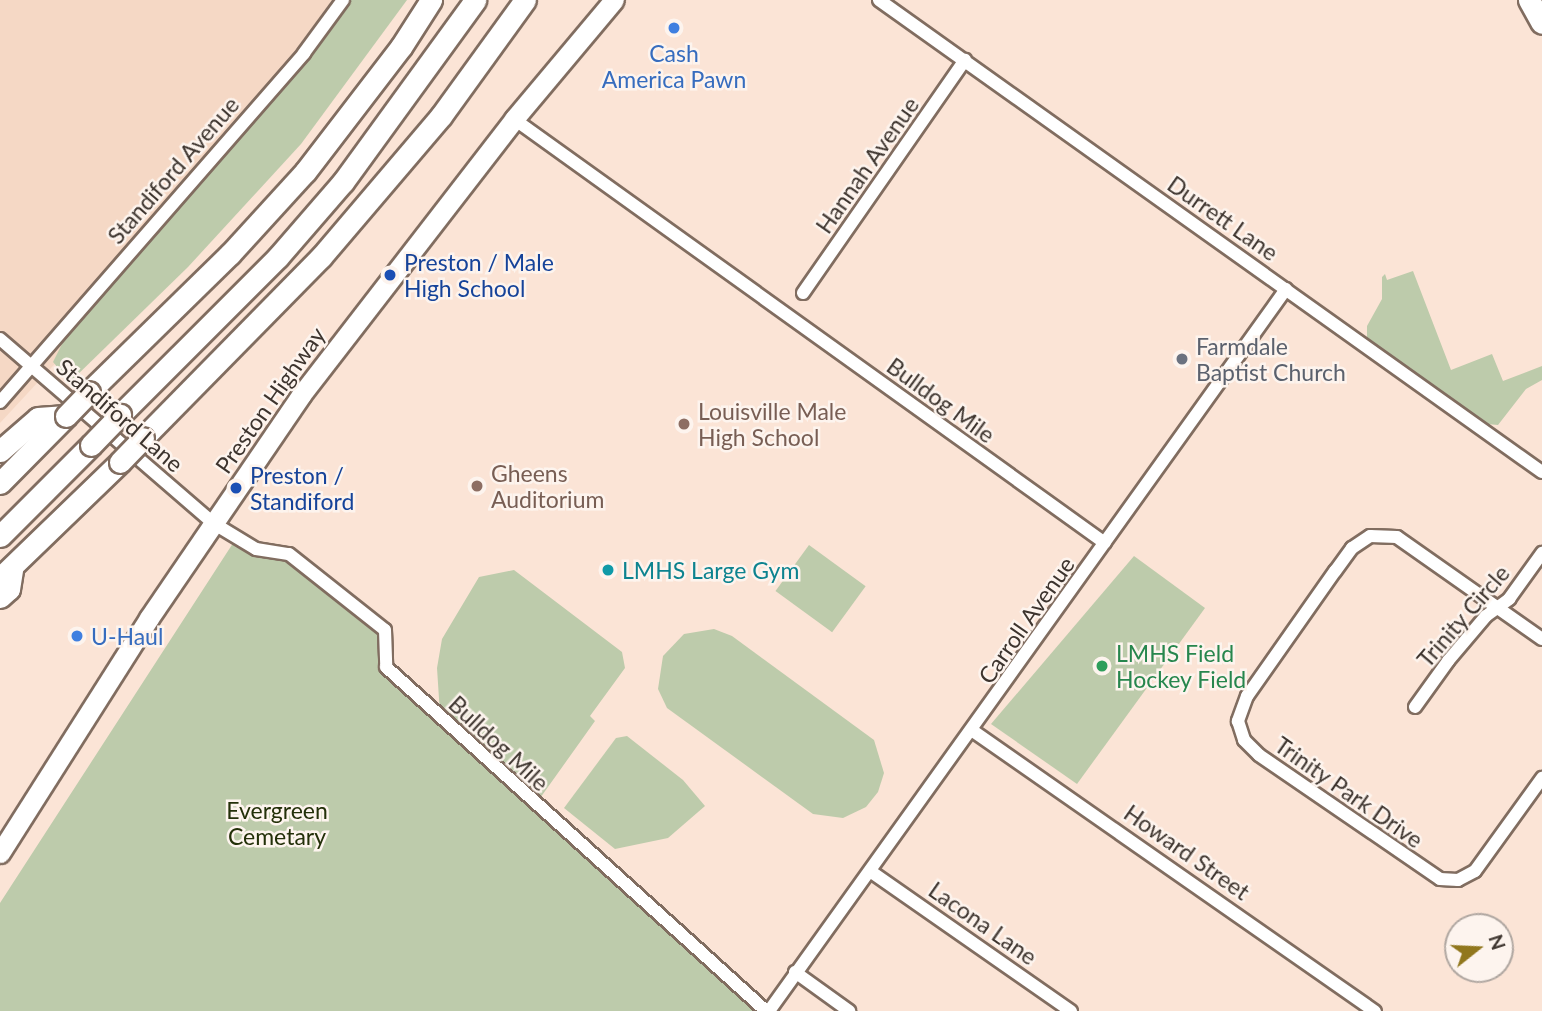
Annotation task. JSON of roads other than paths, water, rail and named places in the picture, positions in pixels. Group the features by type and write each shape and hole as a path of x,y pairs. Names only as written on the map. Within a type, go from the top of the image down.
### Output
{"highway":[{"path":"0,483 230,254 305,172 394,57 431,0"},
{"path":"0,536 278,257 343,181 475,0"},
{"path":"0,597 9,589 6,573 120,462 329,248 442,116 525,0"},
{"path":"1529,0 1542,23"},
{"path":"0,452 38,418 66,416"}],"main road":[{"name":"Preston Highway","path":"0,853 212,523 301,394 514,119 614,0"}],"street":[{"name":"Standiford Avenue","path":"0,402 304,53 343,0"},
{"name":"Durrett Lane","path":"879,0 1542,472"},
{"name":"Hannah Avenue","path":"803,293 965,60"},
{"name":"Bulldog Mile","path":"514,119 1105,543"},
{"name":"Carroll Avenue","path":"795,972 973,731 1286,289"},
{"name":"Standiford Lane","path":"0,339 212,523"},
{"name":"Bulldog Mile","path":"212,523 256,549 289,554 385,630 386,667 768,1011 795,972"},
{"name":"Trinity Park Drive","path":"1542,639 1397,537 1382,534 1363,539 1335,571 1247,696 1239,713 1239,729 1259,755 1440,879 1458,880 1475,871 1542,778"},
{"name":"Trinity Circle","path":"1415,707 1455,652 1509,599 1542,553"},
{"name":"Howard Street","path":"973,731 1357,1006 1375,1011"},
{"name":"Lacona Lane","path":"870,871 1071,1011"},
{"path":"795,972 849,1011"}],"place":[{"name":"Cash America Pawn","path":"674,28"},
{"name":"Preston / Male High School","path":"390,275"},
{"name":"Farmdale Baptist Church","path":"1182,359"},
{"name":"Louisville Male High School","path":"684,424"},
{"name":"Gheens Auditorium","path":"477,486"},
{"name":"Preston / Standiford","path":"236,488"},
{"name":"LMHS Large Gym","path":"608,570"},
{"name":"U-Haul","path":"77,636"},
{"name":"LMHS Field Hockey Field","path":"1102,666"}],"park label":[{"name":"Evergreen Cemetary","path":"277,823"}]}
